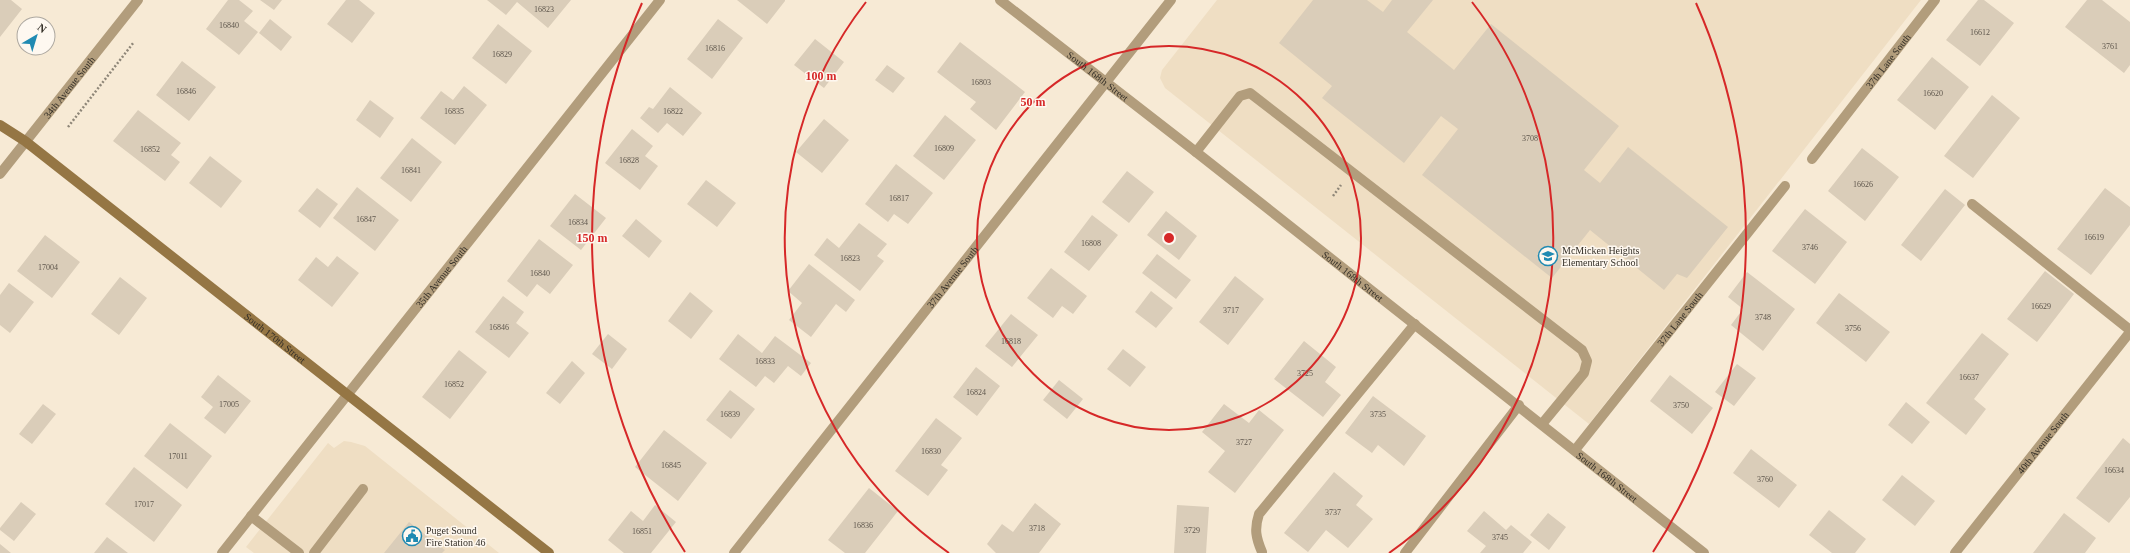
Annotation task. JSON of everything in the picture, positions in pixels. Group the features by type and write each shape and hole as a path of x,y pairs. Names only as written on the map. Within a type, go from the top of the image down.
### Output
{"street":[{"name":"34th Avenue South","path":"0,174 138,0"},
{"name":"35th Avenue South","path":"222,553 660,0"},
{"name":"South 168th Street","path":"1000,0 1519,405 1704,553"},
{"name":"37th Avenue South","path":"734,553 1171,0"},
{"name":"37th Lane South","path":"1812,159 1935,0"},
{"path":"1196,152 1240,96 1250,93 1582,350 1587,361 1584,373 1542,424"},
{"name":"South 170th Street","path":"0,125 25,141 549,553"},
{"name":"37th Lane South","path":"1575,450 1785,186"},
{"path":"1972,204 2130,331"},
{"path":"1262,552 1256,536 1255,524 1258,514 1415,324"},
{"name":"40th Avenue South","path":"1955,553 2130,331"},
{"path":"1405,553 1519,405"},
{"path":"314,553 363,489"},
{"path":"251,516 299,553"}],"path":[{"path":"68,127 134,42"},
{"path":"1333,196 1344,181"}],"shaded area":[{"name":"McMicken Heights Elementary School","path":"1217,0 1921,0 1589,424 1165,88 1160,78 1162,70"},
{"path":"344,441 365,446 499,553 254,553 246,547 328,443 334,448"}],"building":[{"path":"0,0 11,0 22,9 0,37"},
{"path":"228,0 239,0 253,11 244,21 258,32 239,55 206,29"},
{"path":"260,0 282,0 274,10"},
{"path":"346,0 359,0 375,13 352,43 327,24"},
{"path":"487,0 571,0 548,28 517,2 506,15"},
{"path":"737,0 785,0 785,1 767,24"},
{"path":"1313,0 1367,0 1383,12 1392,0 1433,0 1407,32 1454,70 1491,24 1619,126 1584,170 1600,183 1628,147 1728,227 1687,278 1677,274 1664,290 1590,230 1552,278 1422,175 1458,129 1441,116 1404,163 1322,98 1332,86 1279,43"},
{"path":"1978,0 1984,0 2014,23 1980,66 1946,40"},
{"path":"2087,0 2102,0 2130,22 2130,65 2124,73 2065,27"},
{"path":"270,19 292,37 281,51 259,33"},
{"path":"718,19 743,38 712,79 687,59"},
{"path":"498,24 532,51 506,84 472,58"},
{"path":"815,39 844,62 824,88 794,65"},
{"path":"960,42 1025,92 996,130 970,109 976,102 937,72"},
{"path":"1932,57 1969,87 1935,130 1897,100"},
{"path":"182,61 216,87 189,121 156,95"},
{"path":"887,65 905,78 893,93 875,80"},
{"path":"464,86 487,105 455,145 420,118 441,91 453,100"},
{"path":"670,87 702,113 683,136 667,123 658,133 640,118 649,107 653,109"},
{"path":"1992,95 2020,118 1973,178 1944,156"},
{"path":"370,100 394,118 380,138 356,120"},
{"path":"138,110 181,143 171,155 180,162 165,181 113,141"},
{"path":"945,115 976,140 944,180 913,156"},
{"path":"824,119 849,140 822,173 796,152"},
{"path":"632,129 653,146 645,156 658,166 640,190 605,163"},
{"path":"412,138 442,162 411,202 380,178"},
{"path":"1862,148 1899,177 1865,221 1828,191"},
{"path":"210,156 242,181 221,208 189,183"},
{"path":"896,164 933,193 908,224 894,214 888,222 865,204"},
{"path":"1127,171 1154,192 1129,223 1102,202"},
{"path":"706,180 736,203 717,227 687,204"},
{"path":"357,187 399,220 375,251 333,218"},
{"path":"317,188 338,204 320,228 298,211"},
{"path":"2105,188 2130,207 2130,225 2091,275 2057,249"},
{"path":"1945,189 1965,205 1921,261 1901,245"},
{"path":"575,194 606,218 581,250 550,226"},
{"path":"1805,209 1847,242 1815,284 1772,251"},
{"path":"1166,211 1197,236 1179,260 1147,235"},
{"path":"1092,215 1118,235 1089,271 1064,252"},
{"path":"636,219 662,241 649,258 622,236"},
{"path":"859,223 887,244 877,256 884,261 860,291 814,255 827,238 839,248"},
{"path":"45,235 80,262 52,298 17,271"},
{"path":"539,239 573,265 550,294 537,284 527,297 507,281"},
{"path":"1157,254 1191,280 1176,299 1142,273"},
{"path":"337,256 359,273 332,307 298,280 316,257 328,267"},
{"path":"809,264 855,300 846,312 836,304 811,337 789,320 802,303 788,291"},
{"path":"1051,268 1087,296 1073,314 1062,306 1053,318 1027,298"},
{"path":"2045,271 2074,294 2037,342 2007,319"},
{"path":"1747,272 1795,309 1763,351 1731,325 1743,309 1728,297"},
{"path":"1235,276 1264,299 1228,345 1199,322"},
{"path":"120,277 147,298 119,335 91,314"},
{"path":"9,283 34,302 10,333 0,325 0,295"},
{"path":"1151,291 1173,308 1156,328 1135,312"},
{"path":"690,292 713,311 691,339 668,321"},
{"path":"1839,293 1890,332 1866,362 1816,323"},
{"path":"503,296 524,312 516,323 529,333 509,358 475,332"},
{"path":"1011,314 1038,335 1012,367 985,346"},
{"path":"1982,333 2009,354 1974,399 1986,409 1966,435 1926,403"},
{"path":"608,334 627,349 612,369 592,354"},
{"path":"738,334 762,353 775,336 811,363 801,376 788,366 774,383 765,376 756,387 719,359"},
{"path":"1304,341 1336,367 1325,382 1341,395 1323,417 1274,379"},
{"path":"1123,349 1146,367 1130,387 1107,369"},
{"path":"459,350 487,372 450,419 422,397"},
{"path":"572,361 585,373 560,404 546,393"},
{"path":"1737,364 1756,378 1734,406 1715,392"},
{"path":"976,367 1000,386 977,416 953,397"},
{"path":"218,375 251,401 225,434 204,418 213,407 201,397"},
{"path":"1670,375 1713,408 1692,434 1650,401"},
{"path":"1059,380 1083,399 1067,419 1043,400"},
{"path":"730,390 755,409 731,439 706,420"},
{"path":"1373,396 1426,436 1404,466 1378,445 1372,453 1345,433"},
{"path":"1906,402 1930,422 1912,444 1888,425"},
{"path":"43,404 56,414 32,444 19,434"},
{"path":"1224,404 1249,423 1259,410 1284,430 1235,493 1208,472 1225,451 1202,432"},
{"path":"936,418 962,438 941,465 948,470 928,496 895,471"},
{"path":"170,423 212,456 187,489 144,456"},
{"path":"664,430 707,463 678,501 635,467"},
{"path":"2123,438 2130,444 2130,497 2109,523 2076,498"},
{"path":"1751,449 1797,485 1779,508 1733,473"},
{"path":"134,467 182,505 154,542 105,504"},
{"path":"1334,472 1363,496 1356,505 1373,519 1348,548 1326,530 1308,552 1284,533"},
{"path":"1902,475 1935,501 1915,526 1882,500"},
{"path":"869,488 898,511 865,553 845,553 828,540"},
{"path":"21,502 36,514 14,541 0,530 0,528"},
{"path":"1035,503 1061,524 1039,553 996,553 987,544 1002,524 1013,532"},
{"path":"655,505 676,522 651,553 624,553 608,540 631,511 643,521"},
{"path":"1177,505 1209,507 1206,553 1174,553"},
{"path":"1829,510 1866,539 1855,553 1832,553 1809,535"},
{"path":"1484,511 1506,530 1511,525 1532,542 1523,553 1480,553 1486,546 1467,531"},
{"path":"1548,513 1566,527 1549,550 1530,535"},
{"path":"2064,513 2096,538 2085,553 2033,553"},
{"name":"Puget Sound Fire Station 46","path":"409,522 445,550 442,553 384,553"},
{"path":"107,537 128,553 94,553"},
{"path":"0,544 11,553 0,553"}],"place":[{"name":"McMicken Heights Elementary School","path":"1548,256"},
{"name":"Puget Sound Fire Station 46","path":"412,536"}]}
